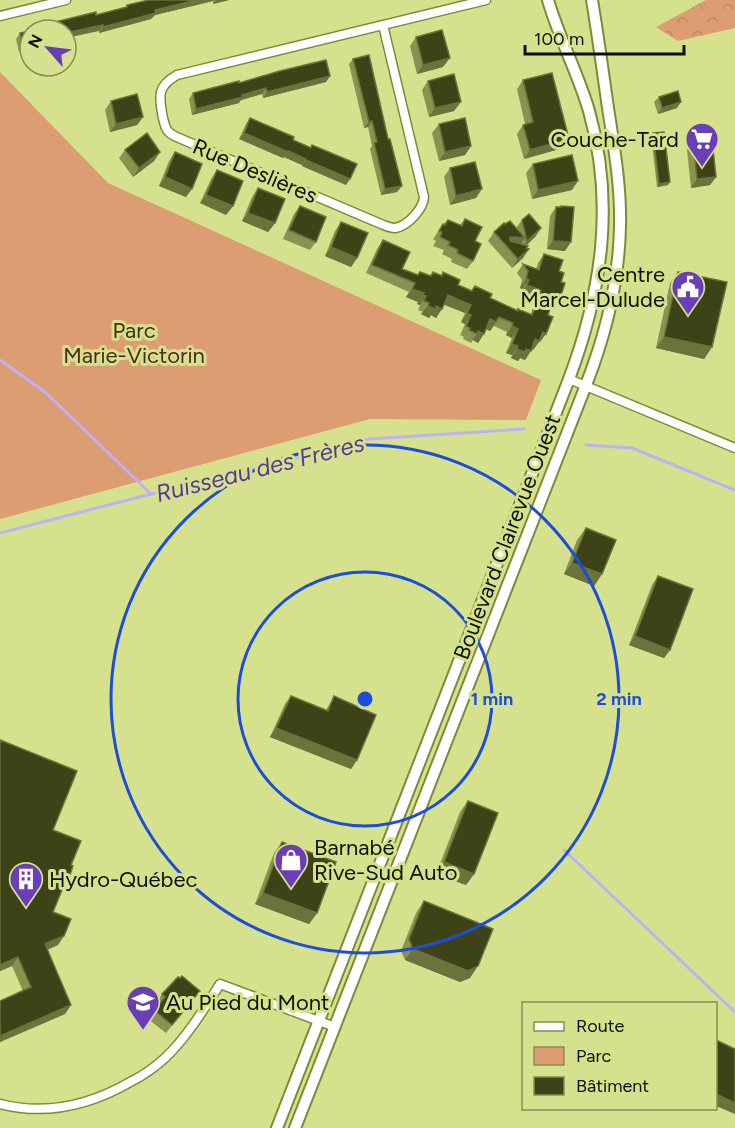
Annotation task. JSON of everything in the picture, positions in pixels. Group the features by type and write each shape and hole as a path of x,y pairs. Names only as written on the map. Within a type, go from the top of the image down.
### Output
{"street":[{"path":"0,16 66,0"},
{"name":"Rue Deslières","path":"383,25 424,197 424,203 419,212 398,227 381,225 179,138 170,134 165,126 160,102 161,91 169,80 177,75 383,25 486,0"},
{"name":"Boulevard Clairevue Ouest","path":"277,1128 569,379 587,327 597,280 603,230 603,194 598,151 590,112 558,32 548,0"},
{"name":"Boulevard Clairevue Ouest","path":"295,1128 601,342 612,298 619,243 620,197 592,0"},
{"path":"603,194 620,197"},
{"path":"569,379 735,447"},
{"path":"501,554 517,560"},
{"path":"382,857 399,864"},
{"path":"0,1104 27,1109 51,1109 80,1104 112,1092 148,1072 165,1058 187,1032 220,984 335,1027"}],"green space":[{"path":"706,0 735,0 735,28 678,41 656,27"},
{"name":"Parc Marie-Victorin","path":"0,72 108,183 541,380 526,420 370,419 0,519"}],"building":[{"path":"149,0 197,0 155,10 156,13 103,27 103,25 78,30 78,18 72,18 96,12 96,15 127,7 127,5"},
{"path":"442,30 450,58 423,65 416,37"},
{"path":"369,55 388,139 390,139 402,186 385,189 374,143 377,142 372,121 369,122 353,59"},
{"path":"326,60 330,76 267,92 266,88 242,95 243,97 196,109 193,93"},
{"path":"552,73 569,139 530,150 523,125 533,122 523,80"},
{"path":"454,74 461,102 435,108 428,81"},
{"path":"678,91 681,102 662,108 659,97"},
{"path":"137,94 143,117 116,124 111,101"},
{"path":"250,118 294,137 293,140 311,148 312,145 357,164 350,179 244,133"},
{"path":"465,118 471,146 445,152 439,124"},
{"path":"664,132 670,182 659,184 653,133"},
{"path":"147,133 160,152 139,168 125,150"},
{"path":"712,139 716,177 697,179 693,141"},
{"path":"175,152 202,164 192,189 165,177"},
{"path":"572,155 578,181 538,190 533,164"},
{"path":"475,162 482,189 456,196 450,168"},
{"path":"217,170 243,181 233,206 206,195"},
{"path":"258,188 285,199 275,223 248,213"},
{"path":"300,206 326,217 316,242 289,230"},
{"path":"556,207 574,207 571,242 553,241"},
{"path":"529,214 541,228 527,241 522,220"},
{"path":"465,219 482,227 475,241 481,244 473,261 457,253 458,250 448,245 450,242 440,237 442,232 439,231 448,220 462,226"},
{"path":"510,221 525,238 510,237 510,241 528,246 526,248 529,249 518,259 494,232"},
{"path":"341,222 368,233 357,258 331,247"},
{"path":"383,240 410,252 402,269 418,275 420,272 431,276 433,272 442,276 443,272 460,280 458,285 472,291 475,286 492,294 490,298 532,315 541,290 527,285 528,271 523,264 539,270 544,254 563,260 559,271 564,273 561,282 565,283 559,302 553,300 548,315 553,317 546,334 543,332 539,341 535,339 531,351 526,349 525,352 512,344 518,329 512,326 513,323 499,317 496,322 490,319 484,334 478,331 477,334 469,330 470,328 466,326 471,315 467,313 471,305 448,295 442,309 436,306 435,309 424,301 426,296 423,295 424,293 412,289 415,283 372,265"},
{"name":"Centre Marcel-Dulude","path":"678,272 727,282 712,347 664,337"},
{"path":"586,528 616,540 602,574 572,563"},
{"path":"658,576 693,589 670,650 635,636"},
{"path":"291,696 328,711 334,696 376,715 357,760 276,728"},
{"name":"Hydro-Québec","path":"0,740 77,771 53,830 81,841 71,865 73,866 68,881 66,880 53,912 71,919 64,936 45,944 71,1005 0,1036 0,1001 31,987 18,957 0,965"},
{"path":"468,801 498,813 474,874 444,862"},
{"name":"Barnabé Rive-Sud Auto","path":"282,842 336,862 317,913 263,893"},
{"path":"424,901 493,929 478,966 468,971 413,949 409,939"},
{"path":"182,976 200,991 172,1025 154,1010 165,997 162,994 178,977"},
{"path":"717,1040 735,1049 735,1103 717,1094"}],"waterway":[{"path":"0,360 45,392 151,494"},
{"name":"Ruisseau des Frères","path":"0,533 369,439 525,429"},
{"name":"Ruisseau des Frères","path":"586,445 632,448 735,490"},
{"path":"564,850 735,1012"}],"place":[{"name":"Couche-Tard","path":"702,168"},
{"name":"Centre Marcel-Dulude","path":"688,316"},
{"name":"Barnabé Rive-Sud Auto","path":"291,889"},
{"name":"Hydro-Québec","path":"26,908"},
{"name":"Au Pied du Mont","path":"143,1031"}]}
